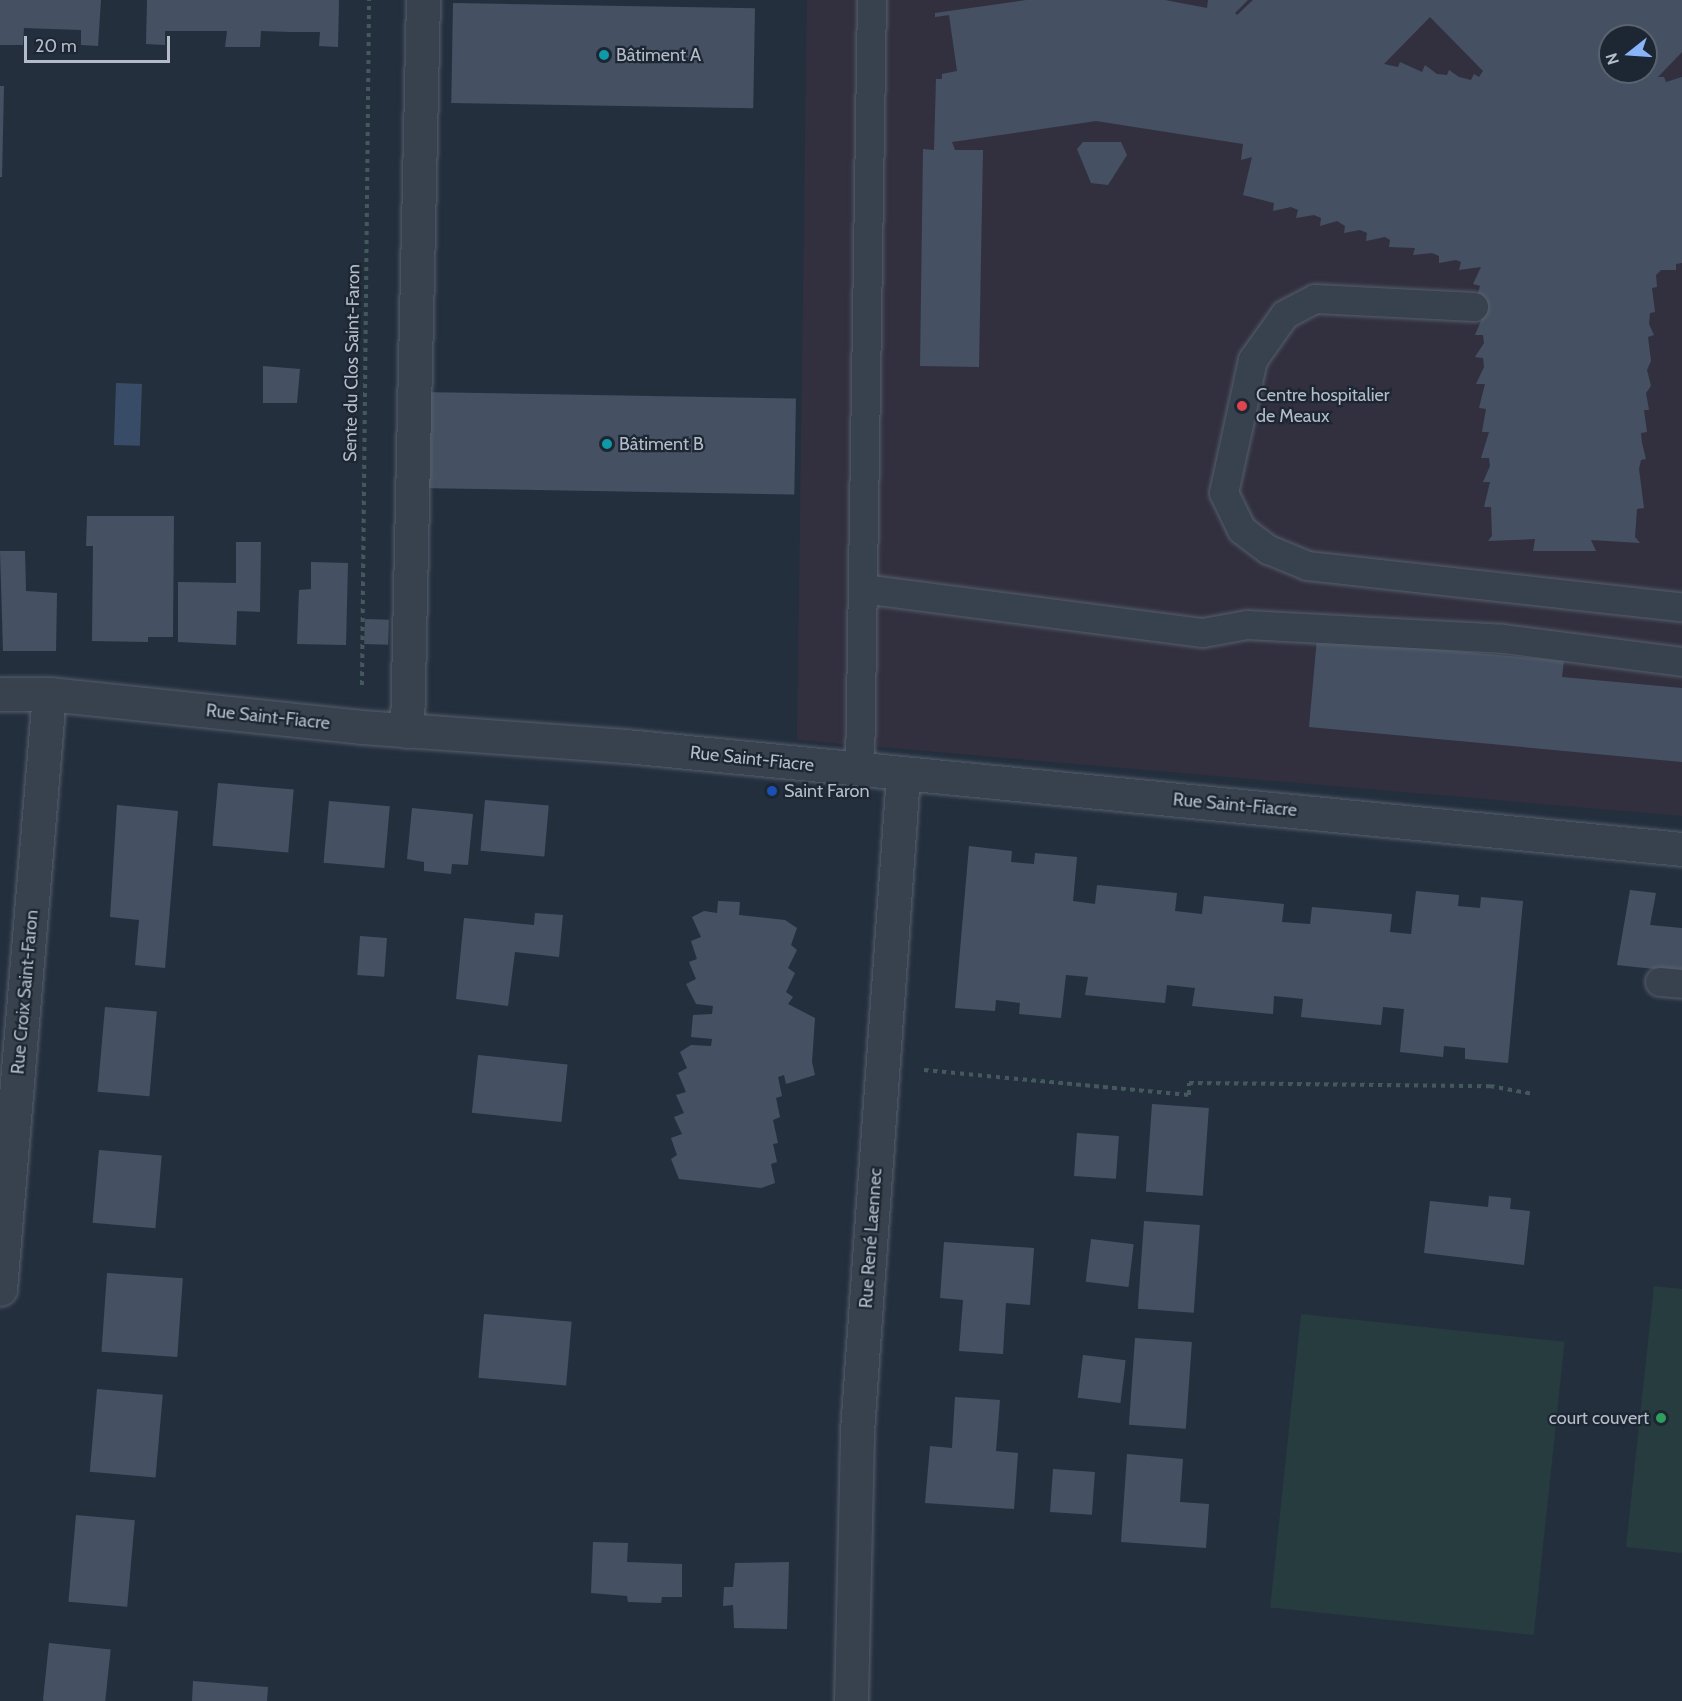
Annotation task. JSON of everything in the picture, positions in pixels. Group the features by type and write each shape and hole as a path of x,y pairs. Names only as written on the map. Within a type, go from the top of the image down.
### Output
{"street":[{"path":"407,731 423,0"},
{"name":"Rue Saint-Fiacre","path":"0,694 50,694 361,727 626,746 860,771 1682,849"},
{"name":"Rue Croix Saint-Faron","path":"0,1289 50,694"},
{"name":"Rue René Laennec","path":"851,1701 857,1431 885,1066 903,775"}],"lane":[{"path":"860,771 872,0"},
{"path":"1474,308 1315,298 1285,315 1253,360 1224,493 1242,530 1269,550 1308,566 1682,607"},
{"path":"863,589 1203,633 1247,626 1503,639 1682,662"}],"path":[{"name":"Sente du Clos Saint-Faron","path":"361,727 369,0"},
{"path":"885,1066 1189,1095 1189,1083 1490,1086 1533,1094"}],"shaded area":[{"name":"Centre hospitalier de Meaux","path":"807,0 1682,0 1682,816 797,740"}],"green space":[{"name":"court couvert","path":"1654,1286 1682,1289 1682,1553 1626,1547"},
{"path":"1301,1314 1565,1342 1534,1635 1270,1607"}],"water":[{"path":"116,383 142,384 140,446 114,445"}],"building":[{"path":"0,0 101,0 98,46 81,45 81,30 24,28 23,45 0,45"},
{"path":"147,0 339,0 338,47 319,46 320,32 261,31 260,47 225,47 227,31 165,31 165,45 146,44"},
{"path":"1026,0 1165,0 1207,8 1208,0 1248,0 1235,13 1237,15 1253,0 1682,0 1682,52 1658,77 1664,77 1666,82 1682,77 1682,263 1676,264 1676,270 1661,270 1656,275 1657,287 1652,288 1655,312 1650,313 1649,324 1654,335 1648,337 1651,361 1647,370 1651,386 1646,393 1649,410 1644,410 1647,432 1641,433 1646,459 1641,460 1639,469 1644,508 1637,509 1635,537 1640,543 1591,540 1596,551 1533,551 1535,539 1488,541 1492,536 1491,507 1484,507 1490,482 1483,482 1490,466 1489,458 1481,458 1489,432 1482,432 1486,409 1479,408 1485,384 1476,384 1484,367 1483,358 1475,357 1484,343 1483,335 1475,335 1482,318 1474,307 1480,286 1473,284 1481,267 1459,270 1461,262 1456,260 1439,263 1439,256 1432,253 1413,255 1415,248 1389,247 1390,240 1385,237 1366,241 1367,233 1360,230 1344,233 1345,226 1337,221 1320,226 1321,218 1314,215 1296,218 1298,210 1291,207 1273,211 1274,203 1243,195 1252,157 1241,160 1243,144 1096,121 952,142 955,150 983,150 979,367 920,366 923,149 934,150 936,79 942,79 942,74 957,71 949,15 935,17 935,13","holes":["1430,17 1483,71 1479,77 1474,74 1471,80 1459,77 1449,70 1447,75 1437,74 1425,65 1422,72 1400,62 1398,67 1384,64"]},
{"name":"Bâtiment A","path":"453,3 755,8 753,108 451,103"},
{"path":"0,86 4,86 2,177 0,177"},
{"path":"1083,142 1121,142 1127,155 1108,185 1091,183 1077,149"},
{"path":"263,366 300,369 297,403 263,403"},
{"name":"Bâtiment B","path":"420,392 796,399 794,495 418,488"},
{"path":"87,516 174,516 173,637 148,637 148,642 92,641 93,546 86,546"},
{"path":"236,542 261,542 260,612 237,611 236,645 178,642 178,582 236,583"},
{"path":"0,551 25,551 26,591 57,593 56,651 3,651"},
{"path":"311,562 348,563 346,645 297,644 299,590 311,589"},
{"path":"365,619 389,620 388,645 364,644"},
{"path":"1317,638 1564,661 1562,677 1682,688 1682,762 1309,727"},
{"path":"218,783 294,790 288,852 213,846"},
{"path":"485,800 549,806 544,856 481,851"},
{"path":"329,801 390,806 384,868 324,863"},
{"path":"117,805 178,811 165,968 135,965 139,920 110,917"},
{"path":"412,808 473,814 468,865 452,864 451,874 424,871 424,862 407,859"},
{"path":"969,846 1012,851 1011,862 1034,864 1035,853 1077,857 1073,901 1095,904 1097,885 1177,893 1175,911 1202,914 1204,896 1284,904 1282,922 1310,924 1312,907 1392,914 1390,932 1411,934 1416,891 1459,895 1458,906 1480,908 1481,897 1523,901 1508,1063 1465,1059 1465,1048 1444,1046 1443,1057 1400,1052 1404,1009 1383,1007 1381,1025 1301,1017 1303,999 1274,996 1273,1014 1192,1006 1195,988 1167,985 1165,1003 1085,995 1088,977 1066,975 1061,1018 1019,1014 1020,1003 996,1000 995,1011 955,1008"},
{"path":"1630,890 1656,893 1650,925 1682,928 1682,972 1617,965"},
{"path":"718,901 740,902 739,915 785,920 797,928 791,945 797,950 788,968 795,973 786,992 793,997 788,1004 815,1018 812,1062 815,1075 786,1084 784,1075 778,1077 782,1096 776,1098 780,1117 773,1120 778,1143 773,1144 777,1162 771,1164 775,1183 761,1188 679,1179 671,1159 677,1155 671,1138 682,1134 674,1117 684,1113 676,1095 686,1092 678,1073 687,1068 680,1052 691,1045 711,1046 712,1039 691,1037 693,1015 712,1014 713,1006 696,1004 686,984 696,979 689,962 697,959 691,941 701,937 692,917 704,911 717,913"},
{"path":"535,913 563,915 559,957 515,952 508,1006 456,999 464,918 534,925"},
{"path":"360,936 387,938 384,977 357,975"},
{"path":"105,1007 157,1012 149,1096 98,1092"},
{"path":"478,1055 568,1064 561,1122 472,1113"},
{"path":"1152,1104 1209,1108 1203,1196 1146,1192"},
{"path":"1077,1133 1119,1136 1116,1179 1074,1176"},
{"path":"99,1150 162,1155 155,1228 93,1223"},
{"path":"1489,1196 1511,1198 1510,1209 1530,1211 1524,1265 1424,1253 1430,1201 1488,1207"},
{"path":"1144,1221 1200,1225 1194,1313 1138,1309"},
{"path":"1091,1239 1134,1244 1128,1287 1086,1282"},
{"path":"944,1242 1034,1248 1030,1305 1006,1303 1003,1354 959,1351 963,1300 940,1298"},
{"path":"107,1273 183,1278 177,1357 101,1352"},
{"path":"484,1314 572,1322 566,1385 478,1378"},
{"path":"1135,1338 1192,1342 1186,1429 1129,1425"},
{"path":"1083,1355 1126,1360 1120,1403 1078,1398"},
{"path":"97,1389 163,1395 156,1477 90,1472"},
{"path":"955,1397 1000,1400 996,1451 1018,1453 1014,1509 925,1503 930,1446 952,1448"},
{"path":"1127,1454 1183,1459 1180,1502 1209,1504 1206,1548 1121,1542"},
{"path":"1053,1469 1095,1472 1092,1515 1050,1512"},
{"path":"76,1515 135,1520 127,1607 68,1602"},
{"path":"593,1542 628,1543 627,1562 682,1564 682,1597 662,1597 661,1603 628,1602 627,1596 591,1593"},
{"path":"789,1562 787,1629 734,1628 733,1605 723,1606 724,1587 733,1587 735,1563"},
{"path":"49,1643 111,1649 105,1701 43,1701"},
{"path":"193,1681 268,1687 267,1701 192,1701"}],"place":[{"name":"Bâtiment A","path":"604,55"},
{"name":"Centre hospitalier de Meaux","path":"1242,406"},
{"name":"Bâtiment B","path":"607,444"},
{"name":"Saint Faron","path":"772,791"},
{"name":"court couvert","path":"1661,1418"}]}
